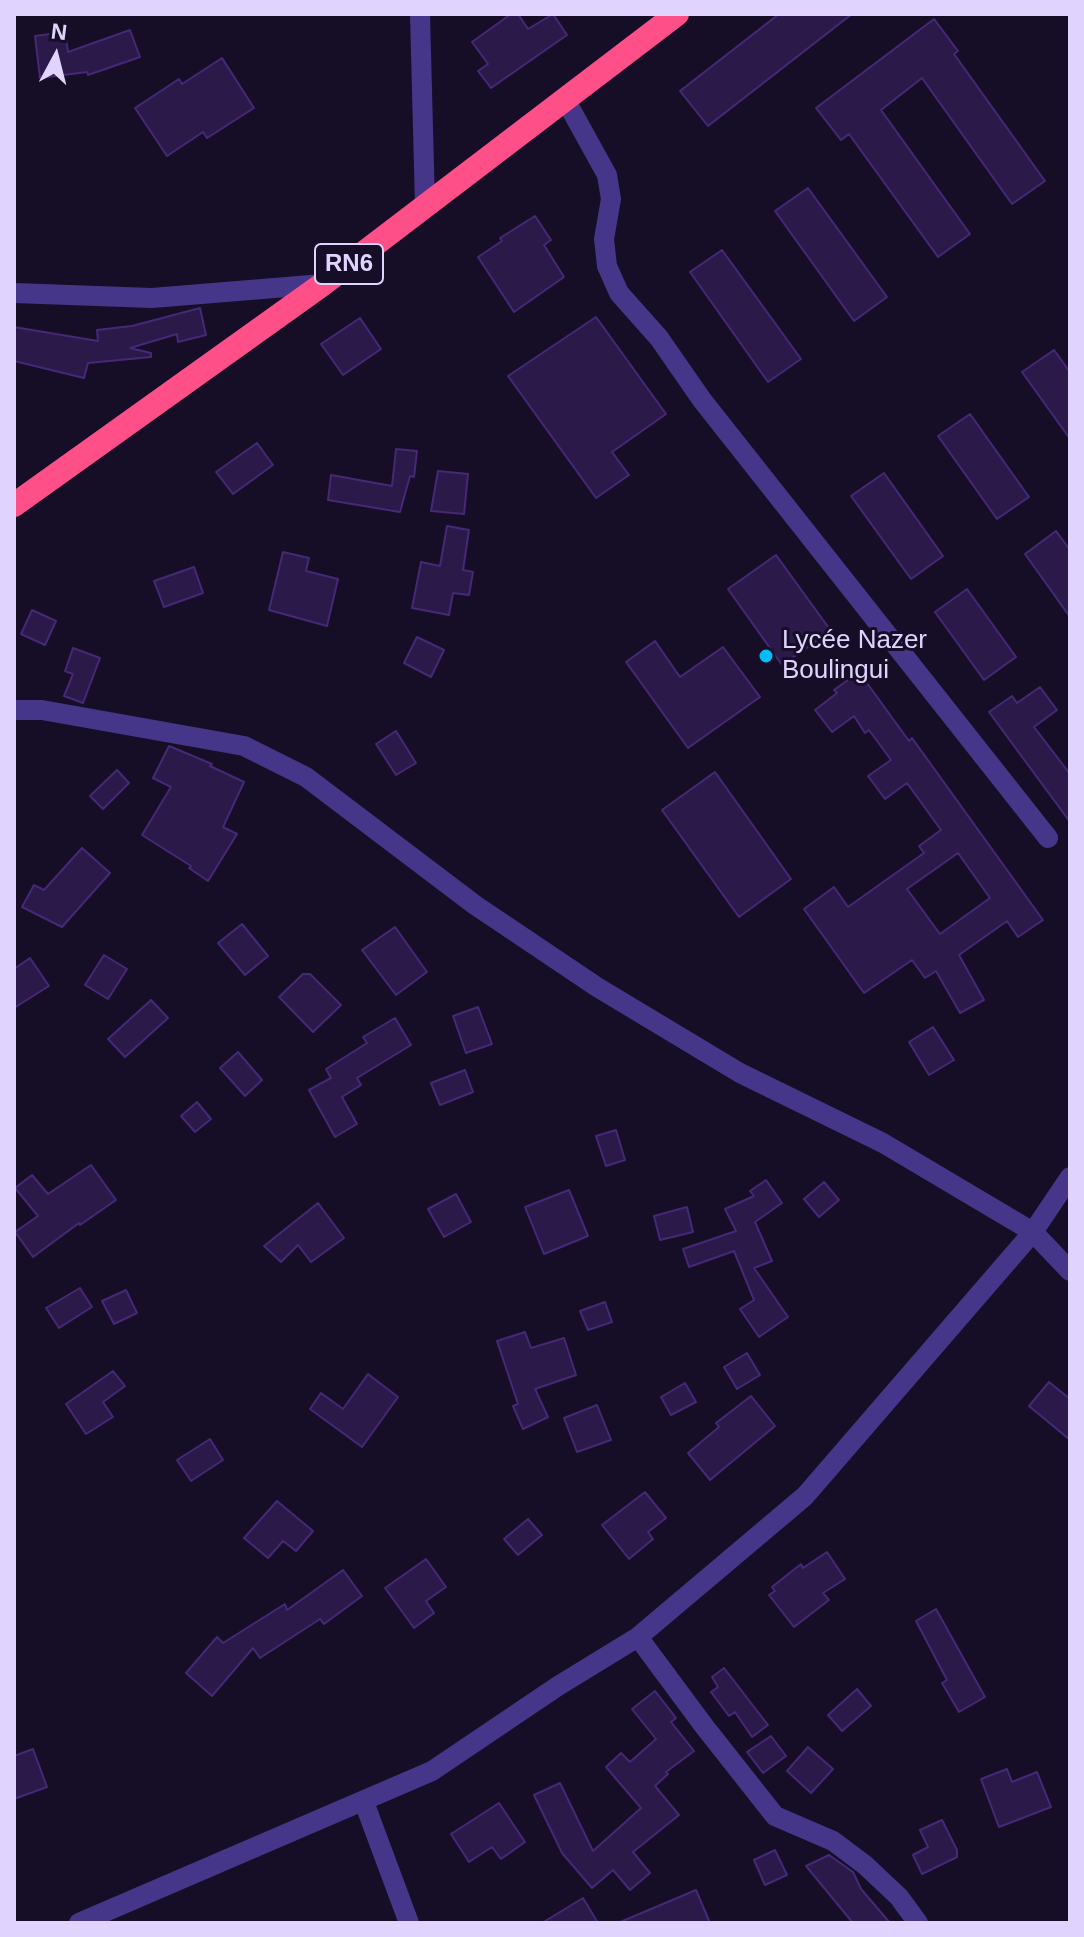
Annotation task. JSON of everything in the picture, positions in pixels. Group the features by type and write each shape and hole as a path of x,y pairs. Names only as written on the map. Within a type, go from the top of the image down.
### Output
{"highway":[{"name":"RN6","path":"14,505 323,284 677,14"}],"street":[{"path":"420,14 425,205"},
{"path":"565,99 607,175 611,199 604,239 607,266 619,293 659,338 702,400 1048,838"},
{"path":"14,293 152,298 323,284"},
{"path":"14,710 42,710 244,746 306,777 475,905 597,987 740,1073 883,1143 1033,1232 1070,1271"},
{"path":"79,1923 432,1771 558,1686 638,1637 805,1496 1033,1232 1070,1177"},
{"path":"638,1637 775,1816 833,1841 855,1857 899,1897 918,1923"},
{"path":"364,1802 409,1923"}],"building":[{"path":"511,14 518,14 528,29 553,14 567,35 491,88 478,71 488,64 472,42"},
{"path":"779,14 852,14 708,126 680,91"},
{"path":"934,19 958,51 954,54 1045,181 1012,204 922,78 881,110 970,234 938,257 849,134 841,140 816,108"},
{"path":"130,30 140,57 88,75 87,72 40,78 35,36 65,32 68,52"},
{"path":"222,58 254,108 207,138 203,132 167,156 135,108 179,79 182,84"},
{"path":"808,188 887,297 854,321 775,211"},
{"path":"535,216 551,240 544,245 564,277 514,312 478,257 502,241 500,238"},
{"path":"722,250 801,359 768,382 690,272"},
{"path":"200,308 206,335 178,342 177,334 130,348 151,353 151,357 88,363 84,378 14,361 14,327 98,341 97,330 132,326"},
{"path":"596,317 666,414 612,452 629,475 596,498 508,376"},
{"path":"360,318 381,349 343,375 321,344"},
{"path":"1054,350 1070,372 1070,439 1022,372"},
{"path":"970,414 1029,497 997,519 938,436"},
{"path":"257,443 273,465 233,494 216,472"},
{"path":"396,449 417,451 414,477 410,476 400,512 328,500 331,475 392,486"},
{"path":"438,471 468,474 464,514 431,511"},
{"path":"884,473 943,556 911,579 851,496"},
{"path":"447,526 469,530 463,570 473,572 469,595 453,593 449,615 412,608 421,562 440,566"},
{"path":"1056,531 1070,550 1070,617 1025,554"},
{"path":"283,552 309,558 306,571 338,579 327,626 269,610"},
{"path":"776,555 831,631 782,665 728,589"},
{"path":"194,567 203,593 164,607 154,581"},
{"path":"967,589 1016,657 984,680 935,612"},
{"path":"32,610 56,621 45,645 21,634"},
{"path":"417,637 444,650 431,677 404,663"},
{"path":"655,641 680,677 723,647 760,697 688,748 626,662"},
{"path":"73,648 100,658 83,703 64,696 73,674 65,671"},
{"path":"859,672 909,741 912,738 1043,920 1018,937 1007,921 959,955 984,1000 960,1013 936,971 925,978 912,960 864,993 804,909 834,887 848,907 924,853 919,846 941,830 907,783 885,799 868,776 891,760 869,730 865,733 854,716 832,732 815,710 837,693 834,690","holes":["958,853 990,898 940,934 907,889"]},
{"path":"1040,687 1057,710 1034,727 1070,774 1070,822 989,712 1012,696 1017,703"},
{"path":"396,731 416,763 396,775 376,744"},
{"path":"169,746 244,782 223,827 237,834 208,881 189,868 191,866 142,835 171,787 153,778"},
{"path":"117,770 129,783 103,809 90,796"},
{"path":"715,772 791,879 739,917 662,810"},
{"path":"82,848 110,873 62,927 22,907 34,885 44,890"},
{"path":"242,924 268,956 245,975 218,943"},
{"path":"395,927 427,972 396,995 362,950"},
{"path":"104,955 127,969 108,999 85,985"},
{"path":"30,958 49,986 14,1008 14,969"},
{"path":"303,974 310,974 341,1005 313,1032 279,997"},
{"path":"151,1000 168,1018 125,1057 108,1039"},
{"path":"478,1007 492,1044 466,1053 453,1016"},
{"path":"395,1018 411,1045 357,1078 361,1085 342,1097 357,1124 335,1137 309,1090 331,1078 326,1069 367,1043 363,1037"},
{"path":"933,1027 954,1060 929,1075 909,1042"},
{"path":"238,1052 262,1080 245,1096 220,1068"},
{"path":"465,1070 473,1092 440,1105 431,1083"},
{"path":"197,1102 211,1119 195,1132 181,1116"},
{"path":"616,1130 625,1160 606,1166 596,1136"},
{"path":"91,1165 116,1200 33,1257 15,1232 38,1216 15,1188 32,1175 48,1194"},
{"path":"766,1180 782,1203 755,1222 772,1261 754,1268 788,1317 759,1337 740,1309 754,1300 734,1251 689,1267 683,1249 736,1231 725,1209 754,1196 750,1191"},
{"path":"824,1182 839,1200 819,1217 804,1199"},
{"path":"569,1190 588,1236 544,1254 525,1207"},
{"path":"456,1194 471,1222 444,1237 428,1209"},
{"path":"318,1203 344,1238 311,1262 298,1245 281,1262 264,1246"},
{"path":"687,1207 693,1232 660,1240 654,1216"},
{"path":"80,1288 92,1307 59,1328 46,1308"},
{"path":"126,1290 137,1313 114,1324 102,1301"},
{"path":"605,1302 612,1322 588,1330 580,1311"},
{"path":"525,1332 531,1348 564,1338 576,1375 535,1389 548,1417 523,1429 513,1406 518,1404 497,1341"},
{"path":"747,1353 760,1375 737,1389 724,1367"},
{"path":"113,1371 125,1386 103,1402 113,1417 86,1434 66,1404"},
{"path":"368,1374 398,1397 362,1447 310,1409 321,1393 343,1409"},
{"path":"1049,1382 1070,1399 1070,1440 1029,1406"},
{"path":"685,1383 696,1402 671,1415 661,1397"},
{"path":"751,1396 775,1426 710,1480 688,1453 719,1427 716,1423"},
{"path":"597,1405 611,1440 577,1452 564,1418"},
{"path":"210,1439 223,1460 191,1481 177,1460"},
{"path":"645,1492 666,1518 648,1532 653,1539 629,1559 602,1525"},
{"path":"277,1501 313,1531 296,1551 283,1541 268,1558 244,1538"},
{"path":"528,1519 542,1535 518,1555 504,1539"},
{"path":"827,1552 845,1579 823,1593 829,1600 794,1627 769,1595 775,1591 772,1587 801,1564 803,1568"},
{"path":"426,1559 446,1587 426,1601 434,1613 414,1628 385,1588"},
{"path":"343,1570 362,1596 324,1624 320,1619 260,1658 253,1648 212,1696 186,1673 217,1637 223,1643 285,1604 287,1610"},
{"path":"936,1609 985,1697 959,1712 942,1683 947,1680 916,1621"},
{"path":"724,1668 768,1725 752,1737 735,1712 729,1716 711,1692 718,1687 712,1677"},
{"path":"857,1689 871,1706 842,1731 828,1715"},
{"path":"655,1691 676,1718 671,1722 694,1751 666,1772 668,1774 655,1786 679,1815 633,1852 650,1873 630,1890 613,1870 592,1888 562,1853 534,1795 560,1783 593,1851 641,1808 606,1767 621,1753 630,1762 656,1739 632,1709"},
{"path":"771,1736 786,1756 763,1773 747,1752"},
{"path":"808,1747 833,1769 811,1793 787,1771"},
{"path":"33,1749 47,1787 14,1799 14,1756"},
{"path":"1007,1769 1012,1782 1037,1772 1051,1807 999,1827 981,1779"},
{"path":"499,1803 525,1842 501,1859 492,1847 469,1862 451,1834"},
{"path":"942,1820 957,1850 957,1857 922,1874 913,1855 928,1847 920,1830"},
{"path":"775,1850 787,1875 765,1885 754,1860"},
{"path":"829,1855 853,1872 861,1889 890,1923 853,1923 806,1866"},
{"path":"696,1890 710,1923 618,1923"},
{"path":"583,1898 598,1923 542,1923"}],"place":[{"name":"Lycée Nazer Boulingui","path":"766,656"}]}
